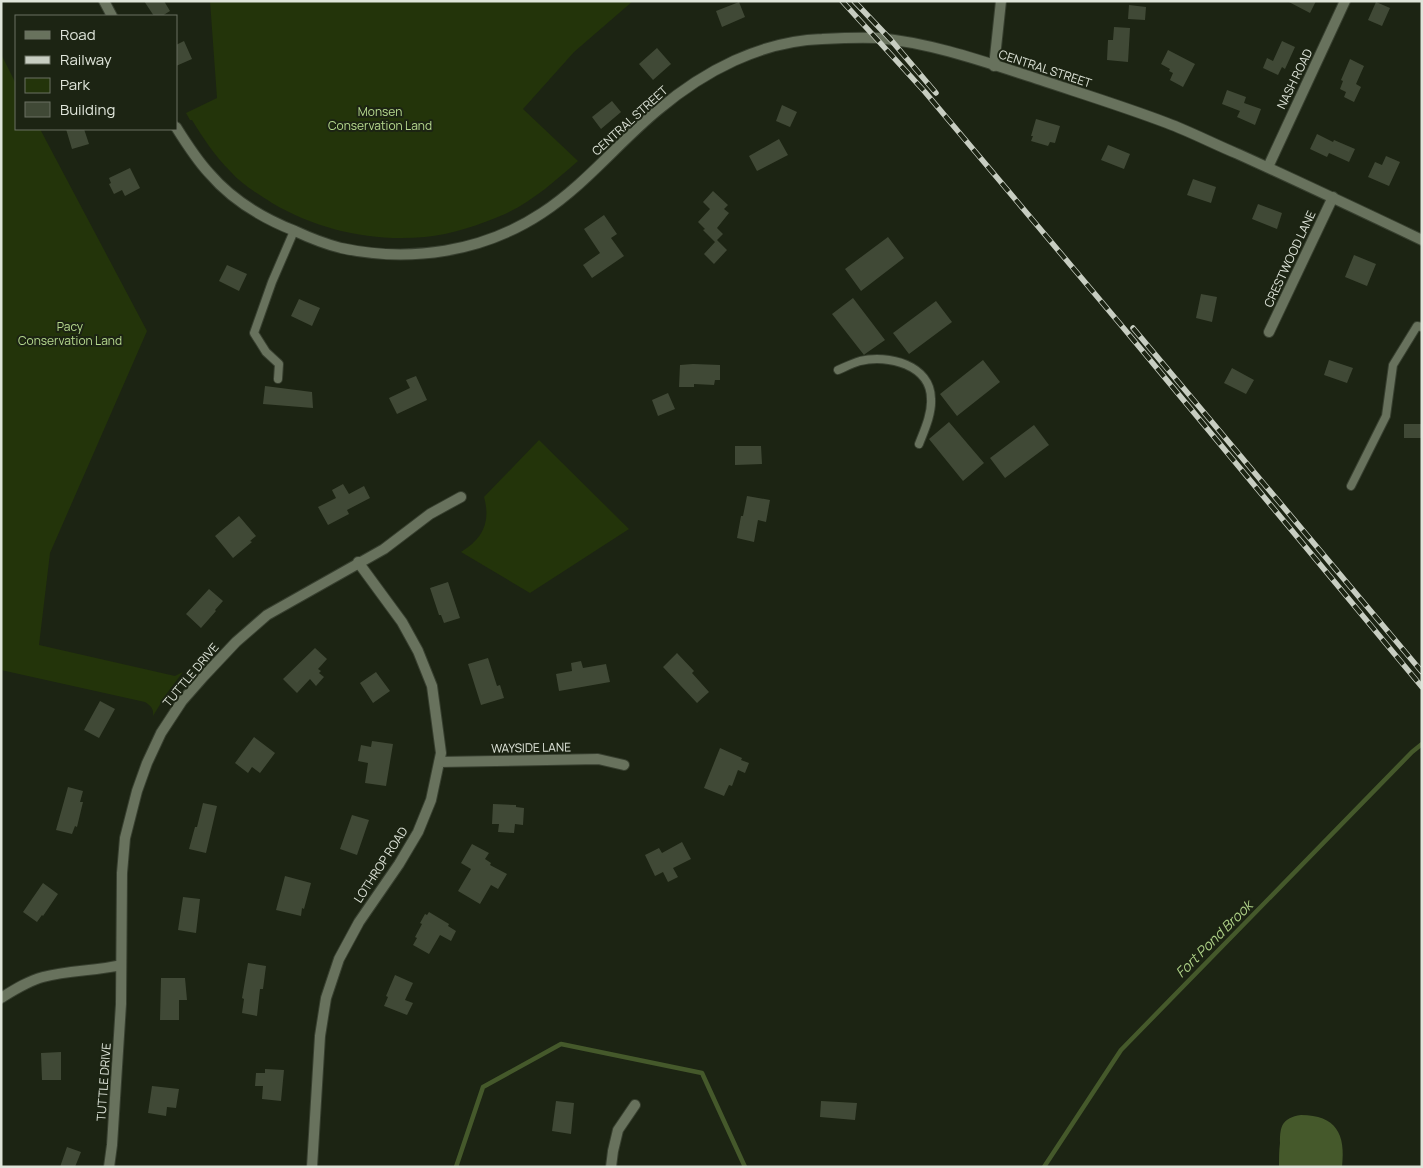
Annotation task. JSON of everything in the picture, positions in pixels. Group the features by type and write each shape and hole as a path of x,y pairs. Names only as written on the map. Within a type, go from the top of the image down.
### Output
{"street":[{"path":"104,1 111,15"},
{"path":"994,66 1001,1"},
{"name":"NASH ROAD","path":"1268,168 1345,1"},
{"name":"CENTRAL STREET","path":"178,130 210,175 235,199 262,217 326,244 355,251 383,255 410,255 436,252 462,248 491,239 518,227 544,212 578,186 656,111 704,76 750,54 782,44 816,39 876,38 921,45 994,66 1168,124 1333,197 1422,240"},
{"name":"CRESTWOOD LANE","path":"1269,332 1333,197"},
{"name":"TUTTLE DRIVE","path":"109,1167 117,1080 121,1004 122,873 126,838 137,791 147,763 161,734 182,701 236,642 267,615 384,549 430,514 461,496"},
{"name":"LOTHROP ROAD","path":"312,1167 320,1036 326,998 339,959 360,922 418,832 431,800 440,753 432,686 421,660 402,622 358,562"},
{"name":"WAYSIDE LANE","path":"438,762 598,759 624,765"},
{"path":"1,998 23,985 43,977 122,966"},
{"path":"611,1167 618,1130 635,1105"}],"lane":[{"path":"278,379 279,364 266,352 254,333 272,282 294,231"},
{"path":"1351,486 1386,416 1393,365 1419,327 1422,318"},
{"path":"838,370 861,361 884,359 908,365 920,372 928,384 931,399 927,424 919,444"}],"green space":[{"name":"Monsen Conservation Land","path":"210,1 633,1 574,52 523,109 578,161 534,197 505,214 476,225 435,236 385,238 365,236 327,227 272,203 234,176 219,159 192,120 190,120 186,113 217,98"},
{"name":"Pacy Conservation Land","path":"1,54 15,82 15,130 41,130 147,331 50,553 39,645 175,676 183,672 153,716 152,708 145,702 1,670"},
{"path":"539,440 629,529 530,593 461,552 469,547 480,535 486,522 484,497"}],"shaded area":[{"path":"1301,1115 1323,1118 1336,1129 1342,1145 1342,1167 1279,1167 1280,1137 1283,1124 1290,1118"}],"building":[{"path":"144,1 164,1 170,11 164,15 153,15"},
{"path":"1287,1 1316,1 1310,13"},
{"path":"739,2 745,17 722,27 716,11"},
{"path":"1376,2 1390,8 1382,26 1368,20"},
{"path":"1129,5 1146,7 1145,20 1128,19"},
{"path":"1114,27 1130,28 1128,62 1107,60 1108,40 1113,40"},
{"path":"184,41 192,59 178,65 178,44"},
{"path":"1282,41 1295,47 1285,69 1282,67 1278,75 1263,68 1267,58 1273,61"},
{"path":"657,48 671,64 653,80 639,64"},
{"path":"1168,50 1195,64 1183,87 1170,80 1173,73 1161,64"},
{"path":"1350,59 1364,66 1356,84 1361,87 1354,102 1344,97 1346,92 1340,89 1343,81 1341,80"},
{"path":"1227,90 1246,97 1244,103 1261,109 1255,125 1237,117 1240,111 1222,104"},
{"path":"612,101 621,112 601,129 592,117"},
{"path":"782,105 797,112 790,127 776,121"},
{"path":"1036,119 1060,126 1055,143 1050,142 1048,146 1031,141"},
{"path":"66,130 84,130 89,144 72,149"},
{"path":"1317,134 1333,142 1334,140 1355,149 1349,162 1329,153 1327,157 1310,149"},
{"path":"779,139 788,155 757,171 749,156"},
{"path":"1108,145 1130,154 1124,169 1101,160"},
{"path":"1386,156 1400,162 1389,186 1368,177 1375,162 1382,165"},
{"path":"130,168 140,188 125,196 122,190 114,194 109,184 111,183 109,178"},
{"path":"1193,179 1216,187 1211,203 1187,195"},
{"path":"713,191 728,205 724,209 729,213 717,228 723,234 717,240 727,250 714,264 704,254 715,242 698,222 710,209 703,202"},
{"path":"1258,204 1282,213 1277,229 1252,219"},
{"path":"604,215 617,234 611,238 624,256 592,278 583,265 600,253 584,229"},
{"path":"888,237 904,258 861,291 845,269"},
{"path":"1354,255 1376,264 1367,286 1345,277"},
{"path":"227,265 247,274 239,291 219,281"},
{"path":"1201,294 1217,297 1212,322 1196,318"},
{"path":"853,298 885,340 864,355 832,314"},
{"path":"299,299 320,308 312,326 291,316"},
{"path":"936,301 952,322 909,354 893,333"},
{"path":"983,360 1000,382 957,416 940,394"},
{"path":"1329,360 1353,368 1347,383 1324,375"},
{"path":"680,365 720,365 720,380 715,380 714,385 694,384 694,387 679,387"},
{"path":"1232,368 1254,380 1246,394 1224,383"},
{"path":"416,376 427,400 397,414 389,398 410,388 406,380"},
{"path":"265,386 312,392 313,408 263,404"},
{"path":"668,393 675,409 658,416 652,400"},
{"path":"949,422 984,463 963,481 929,439"},
{"path":"1404,424 1422,424 1422,438 1404,438"},
{"path":"1034,425 1049,445 1005,478 990,458"},
{"path":"735,446 761,446 762,464 735,465"},
{"path":"343,484 349,494 364,486 370,498 347,510 349,514 328,525 318,507 336,498 332,490"},
{"path":"747,496 770,500 766,522 758,520 754,542 737,538"},
{"path":"239,516 256,536 250,541 252,542 233,558 215,536"},
{"path":"448,582 460,618 444,623 441,615 439,615 430,588"},
{"path":"209,589 223,601 201,628 186,614"},
{"path":"315,648 327,659 318,669 321,671 319,673 324,677 316,686 310,679 297,693 283,679"},
{"path":"677,653 694,671 692,673 709,692 697,703 663,667"},
{"path":"488,658 497,686 500,685 504,698 481,705 468,664"},
{"path":"581,661 583,668 606,664 610,682 559,691 556,674 572,671 571,663"},
{"path":"376,672 390,691 373,703 360,683"},
{"path":"100,701 115,709 99,738 84,730"},
{"path":"254,737 275,753 260,773 252,767 248,773 235,763"},
{"path":"372,741 393,744 386,786 365,783 368,763 358,761 361,745 371,747"},
{"path":"720,748 749,763 745,773 738,770 732,786 729,785 724,796 704,788"},
{"path":"68,787 83,791 80,802 83,802 77,827 75,826 72,834 56,830"},
{"path":"203,803 217,806 206,853 189,849"},
{"path":"493,804 516,805 516,807 524,808 523,825 515,824 514,833 498,832 499,824 492,824"},
{"path":"352,815 369,820 357,855 340,849"},
{"path":"682,842 691,859 673,868 678,877 668,882 663,872 655,876 645,855 659,848 662,853"},
{"path":"472,844 489,853 485,859 491,863 490,865 507,874 498,889 491,885 480,904 458,891 471,869 461,863"},
{"path":"285,876 311,883 301,916 276,910"},
{"path":"43,883 58,894 37,922 23,912"},
{"path":"183,897 200,899 196,933 178,930"},
{"path":"429,912 449,924 448,926 456,931 451,941 440,935 429,954 413,945 422,924 420,923 425,914 427,915"},
{"path":"248,963 266,966 263,989 260,989 257,1016 242,1013 244,999 242,998"},
{"path":"395,975 413,983 405,1000 413,1003 407,1015 384,1006"},
{"path":"161,978 185,978 187,1000 179,1000 179,1020 160,1020"},
{"path":"61,1052 61,1080 42,1080 41,1053"},
{"path":"265,1069 284,1070 281,1101 262,1099 263,1086 255,1086 256,1073 265,1073"},
{"path":"152,1086 179,1089 176,1108 167,1107 166,1116 148,1113"},
{"path":"556,1101 574,1103 571,1134 552,1131"},
{"path":"821,1101 857,1103 855,1120 820,1117"},
{"path":"67,1147 81,1152 75,1167 60,1167"}],"waterway":[{"name":"Fort Pond Brook","path":"1044,1167 1121,1050 1412,752 1422,744"},
{"path":"456,1167 483,1087 561,1044 702,1073 745,1167"}],"railway":[{"path":"842,1 925,92 1422,687"},
{"path":"854,1 891,40 936,93"},
{"path":"1133,328 1422,672"}]}
